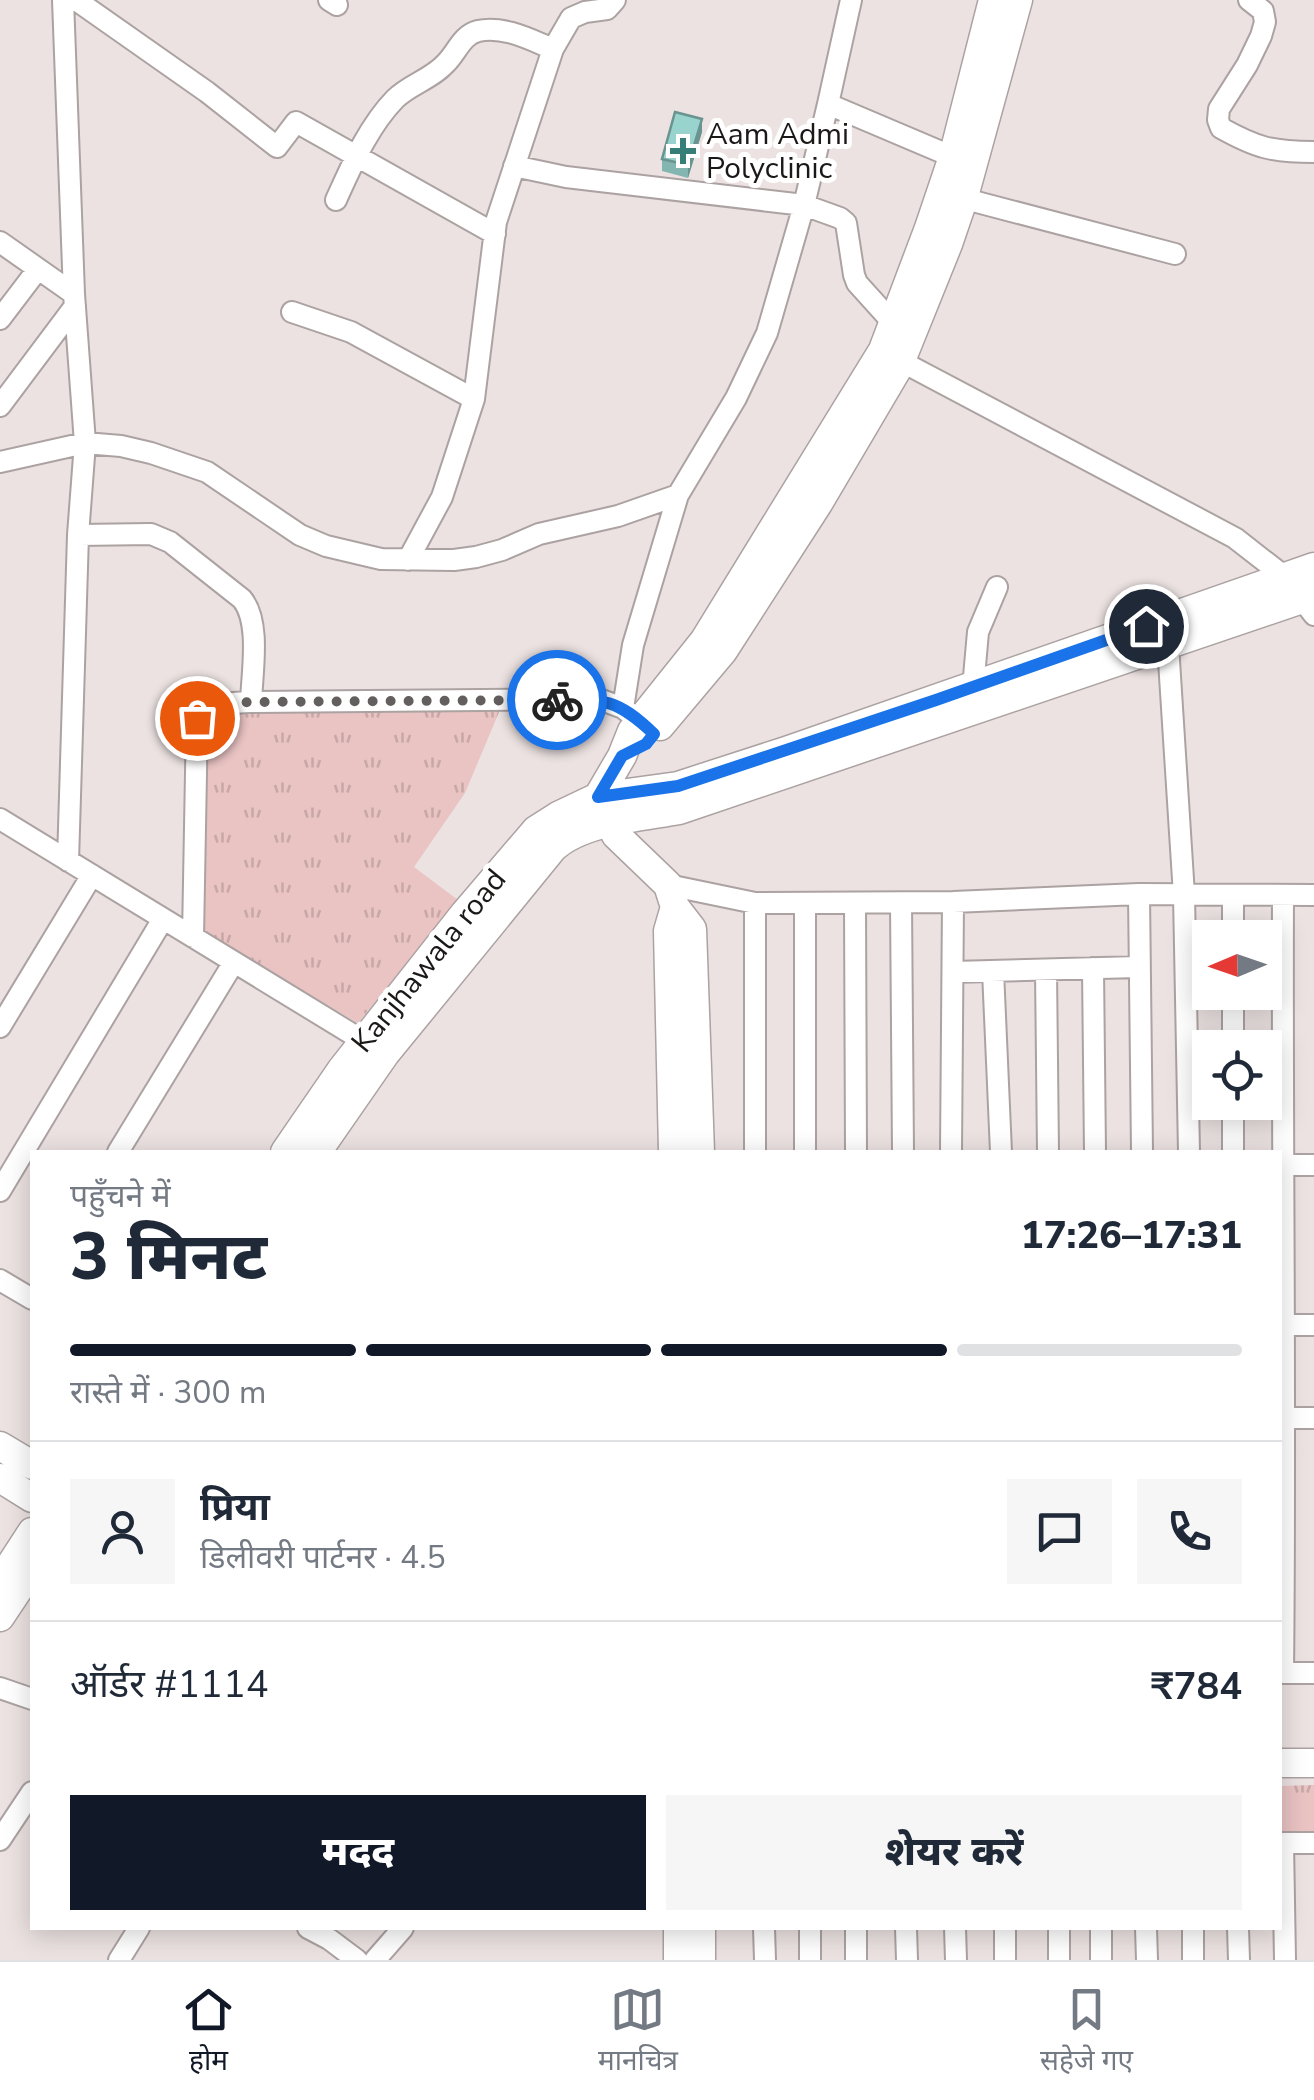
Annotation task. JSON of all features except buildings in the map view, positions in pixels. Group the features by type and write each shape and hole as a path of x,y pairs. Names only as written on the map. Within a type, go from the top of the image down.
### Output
{"main road":[{"path":"952,196 953,157 992,0"},
{"path":"700,1150 692,928 671,896 616,835 598,797 622,756 646,744 639,721 723,651 819,502 893,345 940,232 1018,0"},
{"path":"893,345 940,232"},
{"name":"Kanjhawala road","path":"287,1150 342,1069 465,913 536,830 558,816 598,797 678,786 973,688 1314,567"},
{"name":"Kanjhawala road","path":"318,1150 386,1054 553,848 569,835 680,810 1168,645 1310,603"},
{"path":"671,896 668,932 673,1150"},
{"path":"0,1446 30,1464"},
{"path":"0,1478 30,1497"},
{"path":"0,1580 30,1535"},
{"path":"0,1618 30,1572"},
{"path":"1282,1763 1314,1763"},
{"path":"678,1930 678,1960"},
{"path":"701,1930 701,1960"}],"street":[{"path":"63,0 74,300 85,444 78,535 68,861"},
{"path":"76,0 277,146 296,122 494,234"},
{"path":"408,560 442,497 474,399 496,222 553,49 572,18 607,9 614,0"},
{"path":"639,721 633,644 678,496 736,398 767,333 804,205 852,0"},
{"path":"1249,0 1263,11 1265,22 1248,65 1219,110 1221,128 1267,150 1314,152"},
{"path":"336,200 356,156 395,100 442,68 466,36 478,31 508,32 553,49"},
{"path":"828,104 953,157"},
{"path":"514,166 566,177 804,205 840,218 846,224 857,283 893,345 1235,538 1285,576 1310,603"},
{"path":"952,196 1174,254"},
{"path":"0,242 74,300"},
{"path":"0,318 38,269"},
{"path":"0,406 74,300"},
{"path":"292,312 350,332 474,399"},
{"path":"0,462 85,444 121,446 207,472 300,534 351,554 381,559 476,557 539,534 618,516 678,496"},
{"path":"78,535 151,534 170,542 242,598 250,608 253,624 251,702"},
{"path":"973,688 978,632 997,586"},
{"path":"1168,645 1184,894 1189,1150"},
{"path":"193,937 197,718 213,705 599,700 639,721"},
{"path":"0,819 365,1042"},
{"path":"0,1028 92,875"},
{"path":"1139,894 1142,1150"},
{"path":"671,896 756,903 901,903 1139,894 1314,895"},
{"path":"1281,1150 1283,894"},
{"path":"1233,895 1233,920"},
{"path":"951,1150 953,902"},
{"path":"754,1150 756,903"},
{"path":"804,903 805,1150"},
{"path":"855,903 856,1150"},
{"path":"901,903 902,1150"},
{"path":"0,1192 164,919"},
{"path":"119,1150 234,962"},
{"path":"953,972 1138,967"},
{"path":"1093,968 1095,1150"},
{"path":"1046,970 1048,1150"},
{"path":"994,971 1001,1150"},
{"path":"1233,1120 1233,1150"},
{"path":"1282,1165 1314,1165"},
{"path":"0,1280 30,1296"},
{"path":"1282,1292 1282,1673 1314,1672"},
{"path":"1283,1325 1314,1325"},
{"path":"1283,1418 1314,1418"},
{"path":"0,1688 30,1697"},
{"path":"0,1840 30,1796"},
{"path":"1285,1960 1282,1843 1314,1842"},
{"path":"119,1960 139,1930"},
{"path":"312,1930 357,1960"},
{"path":"375,1960 401,1930"},
{"path":"764,1930 764,1960"},
{"path":"810,1930 810,1960"},
{"path":"856,1930 856,1960"},
{"path":"906,1930 907,1960"},
{"path":"955,1930 956,1960"},
{"path":"1005,1930 1005,1960"},
{"path":"1059,1930 1060,1960"},
{"path":"1100,1930 1101,1960"},
{"path":"1146,1930 1147,1960"},
{"path":"1193,1930 1194,1960"},
{"path":"1238,1930 1239,1960"}],"green space":[{"path":"502,705 465,793 414,867 458,900 358,1023 202,931 207,715"},
{"path":"1314,1785 1314,1834 1282,1835 1282,1786"}],"way so far":[{"path":"197,718 213,705 251,702 557,700"}],"place":[{"name":"Aam Admi Polyclinic","path":"683,151"}],"route":[{"path":"557,700 599,700 623,708 654,734 646,744 622,756 598,797 678,786 1146,626"}]}
